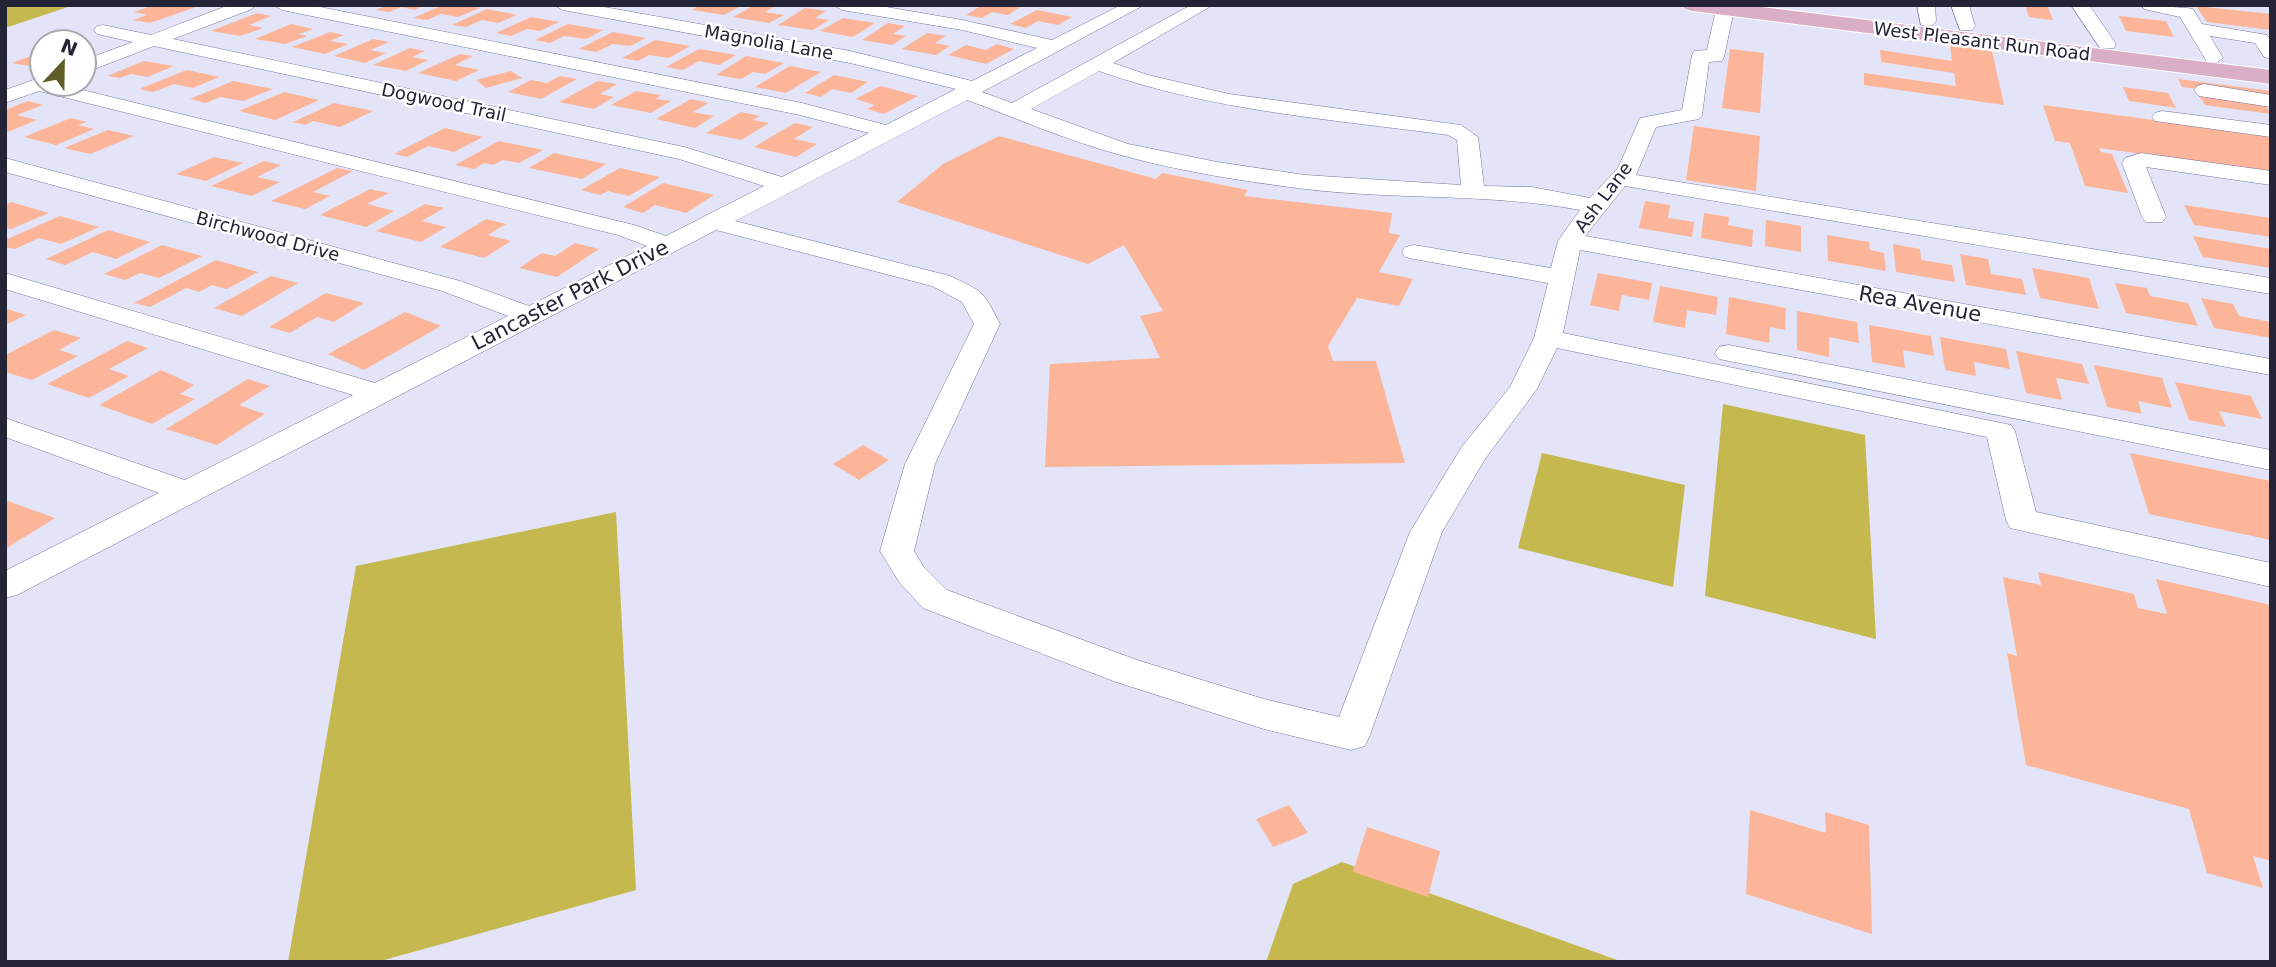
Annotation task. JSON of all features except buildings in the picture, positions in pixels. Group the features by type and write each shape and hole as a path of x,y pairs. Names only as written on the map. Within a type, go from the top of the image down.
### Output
{"main road":[{"name":"West Pleasant Run Road","path":"1692,5 1823,15 2138,54 2214,58 2269,82"},
{"name":"West Pleasant Run Road","path":"1794,5 1823,15 1963,15 1993,36 2106,44 2138,54 2197,80 2269,82"}],"street":[{"path":"98,62 246,5"},
{"path":"282,5 802,109 890,132"},
{"name":"Magnolia Lane","path":"563,5 850,57 969,90 1014,110 1122,149 1217,170 1305,183 1532,194 1595,206"},
{"path":"842,5 962,25 1053,46"},
{"path":"1092,5 1128,8"},
{"path":"1014,110 1204,5"},
{"path":"2080,5 2101,32 2106,44"},
{"path":"2150,5 2187,13 2214,58"},
{"name":"Ash Lane","path":"712,222 941,281 973,297 987,324 920,464 897,551 911,574 935,599 1129,673 1264,714 1351,735 1426,532 1472,455 1522,389 1550,328 1570,241 1595,206 1628,170 1647,122 1692,115 1702,55 1715,57 1725,7"},
{"name":"Lancaster Park Drive","path":"5,586 1128,8"},
{"path":"2196,28 2255,37 2261,39 2271,53"},
{"name":"Dogwood Trail","path":"103,30 684,154 784,185"},
{"path":"1097,64 1136,78 1226,101 1275,110 1454,129 1467,137 1473,192"},
{"path":"5,97 28,88"},
{"path":"96,98 626,230 667,245"},
{"path":"2162,117 2271,131"},
{"path":"2154,217 2133,163 2141,160 2271,178"},
{"name":"Birchwood Drive","path":"5,165 451,286 528,315"},
{"path":"1620,179 2271,286"},
{"path":"2238,194 2271,198"},
{"name":"Rea Avenue","path":"1570,241 2271,367"},
{"path":"1414,252 1562,278"},
{"path":"5,281 377,393"},
{"path":"1550,328 2271,460"},
{"path":"1550,328 2000,431 2022,520 2271,575"},
{"path":"5,427 187,492"}],"shaded area":[{"path":"5,5 74,5 5,28"},
{"path":"1723,404 1865,435 1876,639 1705,596"},
{"path":"1542,453 1685,485 1673,587 1518,548"},
{"path":"616,512 636,890 377,962 288,962 356,566"},
{"path":"1342,862 1623,962 1266,962 1293,884"}]}
